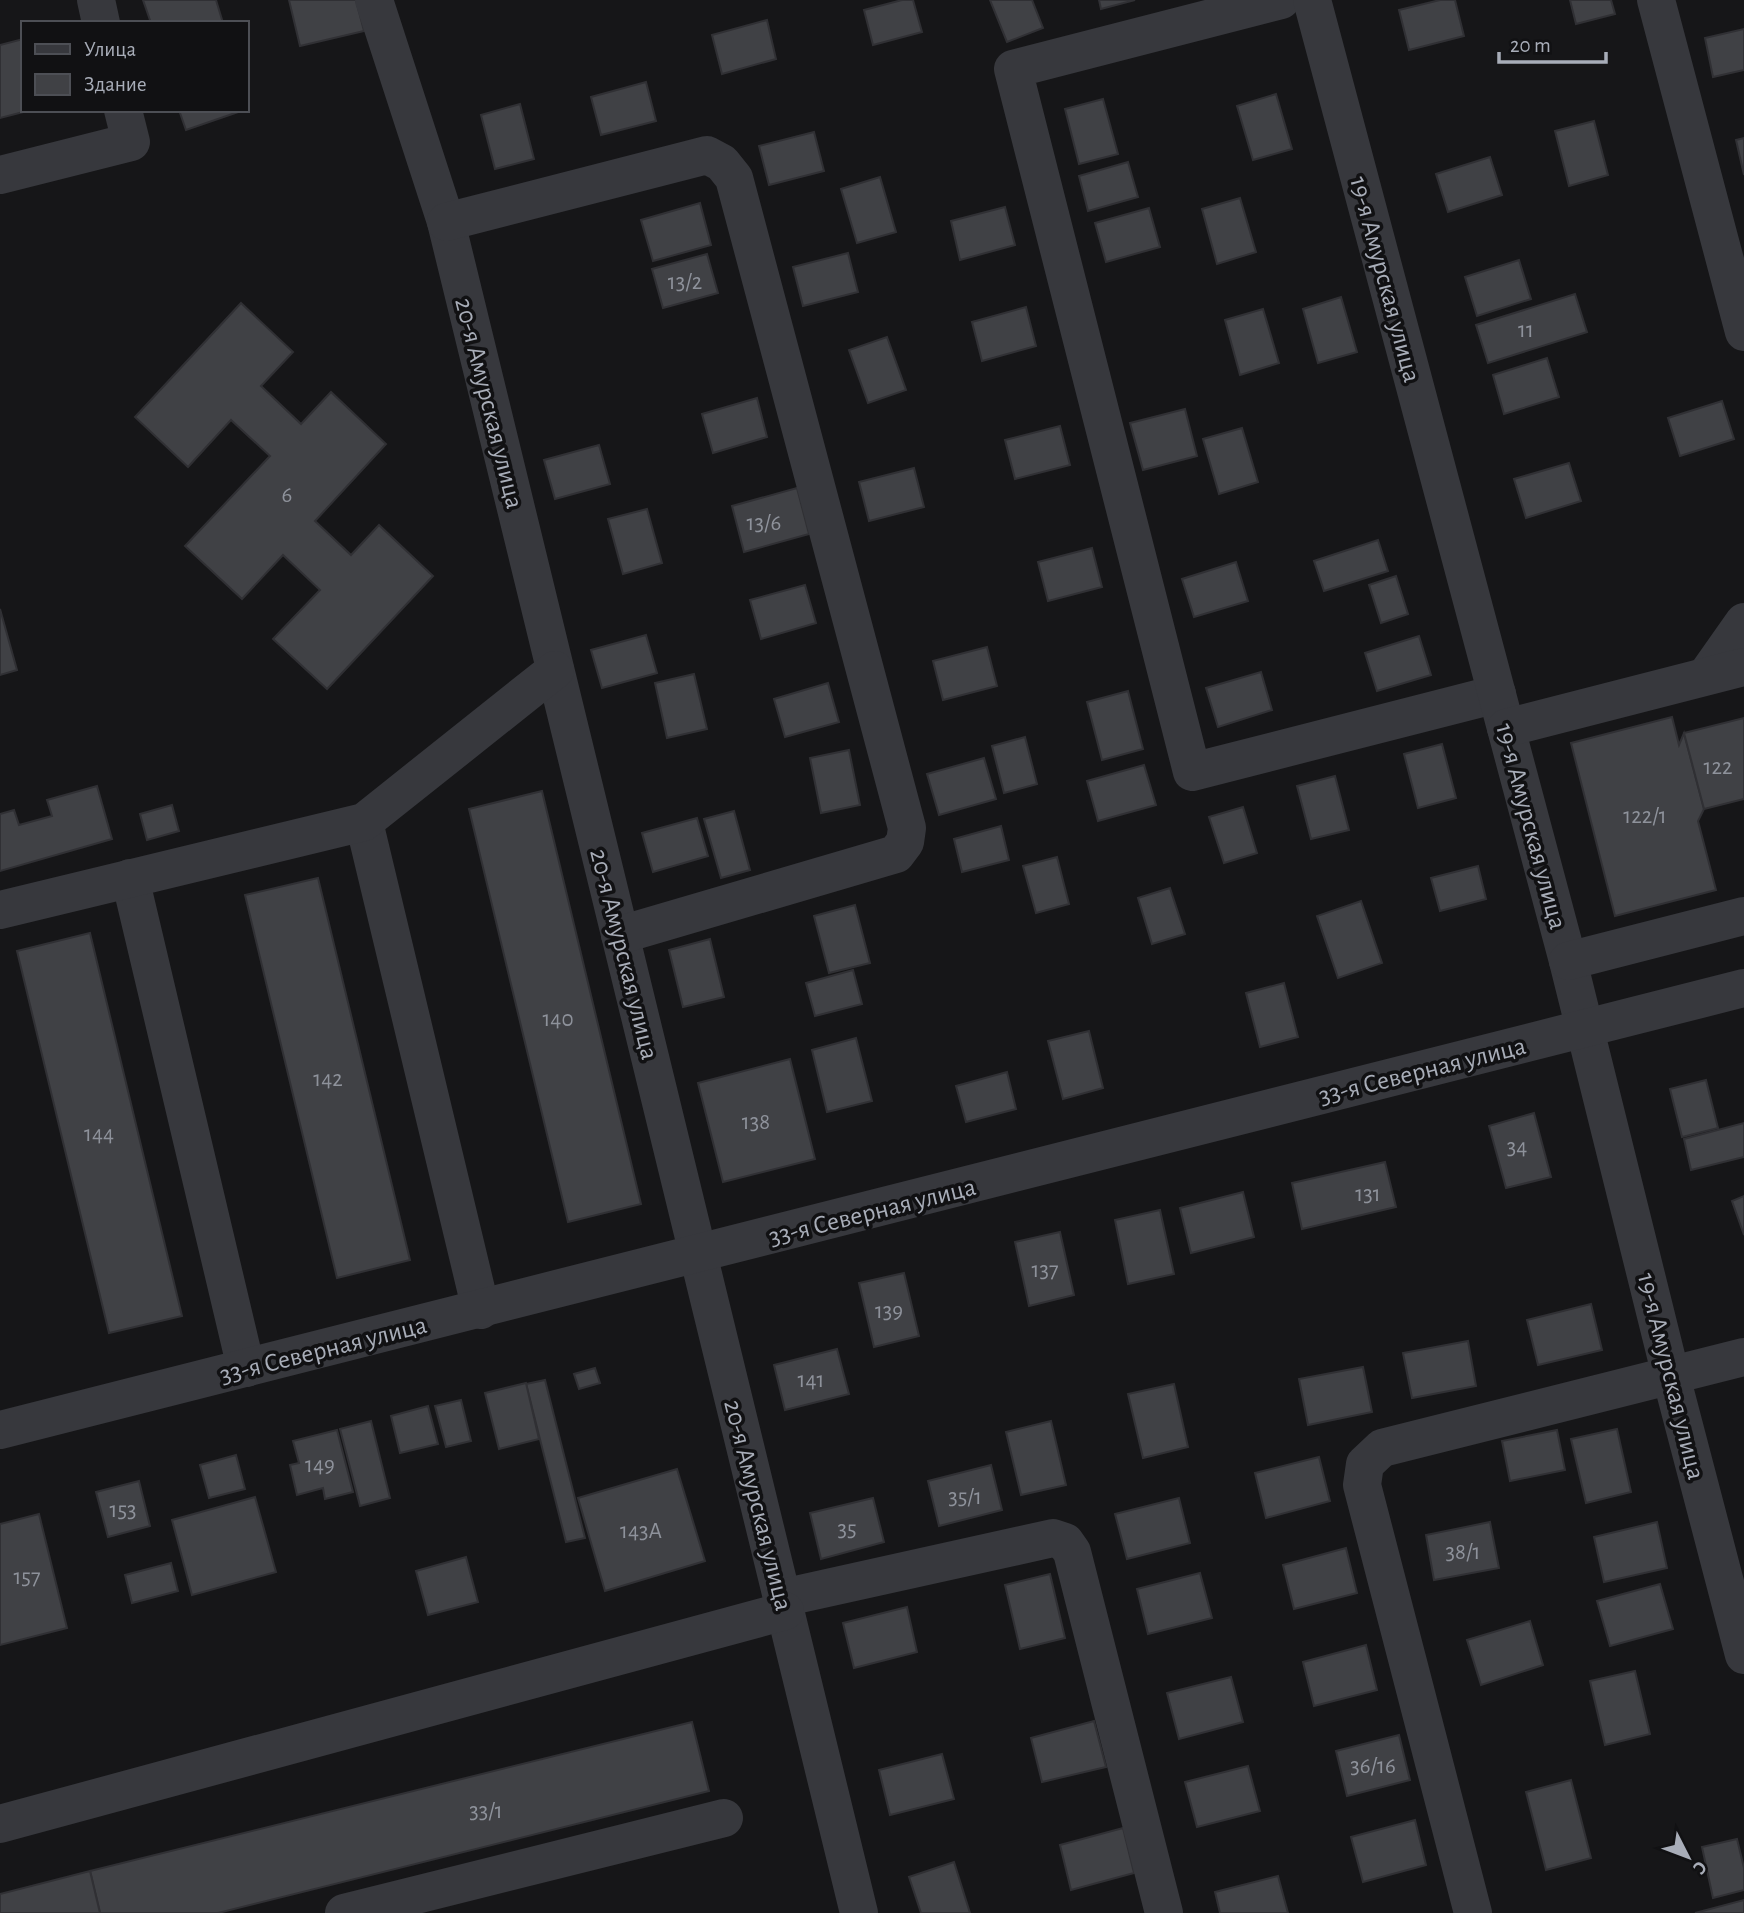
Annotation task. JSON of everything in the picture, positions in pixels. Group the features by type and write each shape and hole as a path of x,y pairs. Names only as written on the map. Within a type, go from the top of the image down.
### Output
{"street":[{"path":"96,0 101,21"},
{"name":"20-я Амурская улица","path":"374,0 446,222 859,1913"},
{"path":"1281,0 1013,69 1192,772 1501,711 1744,667"},
{"name":"19-я Амурская улица","path":"1312,0 1568,961 1671,1376 1744,1655"},
{"path":"1656,0 1744,332"},
{"path":"0,175 131,142 124,112"},
{"path":"446,222 707,155 722,163 734,178 907,828 905,842 896,854 620,935"},
{"path":"1706,676 1744,622"},
{"path":"0,910 364,822 555,670"},
{"path":"364,822 481,1310"},
{"path":"130,878 246,1368"},
{"path":"1568,961 1744,916"},
{"name":"33-я Северная улица","path":"0,1428 481,1310 1744,988"},
{"path":"1473,1913 1362,1485 1365,1464 1382,1448 1744,1357"},
{"path":"0,1824 784,1604 1053,1538 1065,1542 1072,1552 1164,1913"},
{"path":"345,1913 724,1818"}],"building":[{"path":"143,0 216,0 222,21 150,21"},
{"path":"289,0 356,0 364,31 300,46"},
{"path":"902,0 913,0 922,32 873,45 864,10"},
{"path":"990,0 1032,0 1043,28 1007,42"},
{"path":"1099,0 1135,0 1101,9"},
{"path":"1440,0 1455,0 1464,36 1409,50 1399,10"},
{"path":"1570,0 1611,0 1615,14 1576,24"},
{"path":"767,20 776,59 722,74 712,35"},
{"path":"1744,29 1744,70 1713,77 1705,38"},
{"path":"21,40 21,112 23,112 0,118 0,45"},
{"path":"646,82 656,121 601,135 591,97"},
{"path":"1276,94 1292,149 1253,160 1237,106"},
{"path":"1103,99 1118,154 1079,164 1065,109"},
{"path":"520,104 534,159 495,169 481,115"},
{"path":"180,112 238,112 186,130"},
{"path":"1594,121 1608,175 1569,186 1555,131"},
{"path":"814,132 824,171 769,185 759,146"},
{"path":"1744,138 1744,175 1736,140"},
{"path":"1490,157 1502,195 1448,212 1436,174"},
{"path":"1128,162 1138,197 1088,211 1079,176"},
{"path":"880,177 896,232 857,243 841,189"},
{"path":"1240,198 1256,252 1217,264 1202,209"},
{"path":"700,203 711,245 653,261 641,220"},
{"path":"1005,207 1015,245 960,260 951,221"},
{"path":"1149,208 1160,247 1106,262 1095,223"},
{"path":"848,253 858,292 803,306 793,267"},
{"path":"707,254 718,293 663,308 652,269"},
{"path":"1519,260 1531,299 1477,316 1465,277"},
{"path":"1575,294 1587,332 1488,363 1476,325"},
{"path":"1341,297 1357,352 1318,363 1303,309"},
{"path":"241,303 293,352 261,386 301,424 331,392 386,444 315,521 351,555 379,525 433,576 327,689 273,639 320,590 283,555 242,599 185,546 270,456 231,420 188,467 135,417"},
{"path":"1026,307 1036,346 982,361 972,322"},
{"path":"1263,309 1279,363 1240,375 1225,320"},
{"path":"887,337 906,390 868,403 849,350"},
{"path":"1547,358 1559,397 1504,414 1493,375"},
{"path":"757,398 767,437 713,453 702,414"},
{"path":"1722,401 1734,439 1680,456 1668,418"},
{"path":"1185,409 1197,456 1143,470 1130,423"},
{"path":"1060,426 1070,465 1015,479 1005,440"},
{"path":"1242,428 1258,482 1219,494 1203,439"},
{"path":"599,445 610,484 555,499 544,460"},
{"path":"1569,463 1581,501 1526,518 1514,479"},
{"path":"914,468 924,507 869,521 859,482"},
{"path":"797,488 809,534 744,552 732,506"},
{"path":"647,509 662,563 623,574 608,519"},
{"path":"1378,540 1388,571 1324,591 1314,561"},
{"path":"1092,548 1102,587 1048,601 1038,562"},
{"path":"1236,562 1248,601 1194,617 1182,579"},
{"path":"1396,576 1408,614 1381,623 1369,585"},
{"path":"805,585 816,623 761,639 750,600"},
{"path":"0,609 17,670 0,675"},
{"path":"646,635 657,673 602,688 591,650"},
{"path":"1419,636 1431,675 1377,691 1365,653"},
{"path":"987,647 997,686 943,700 933,661"},
{"path":"1261,672 1272,710 1218,727 1206,688"},
{"path":"694,674 707,729 667,738 655,683"},
{"path":"828,683 839,722 785,737 774,699"},
{"path":"1128,691 1143,749 1102,760 1087,702"},
{"path":"1672,717 1679,745 1684,733 1704,809 1698,821 1716,890 1615,916 1571,743"},
{"path":"1744,718 1744,799 1704,809 1684,733"},
{"path":"1025,737 1037,784 1004,793 992,746"},
{"path":"1442,744 1456,798 1418,808 1404,754"},
{"path":"849,750 860,805 821,813 810,758"},
{"path":"984,758 996,799 939,815 927,774"},
{"path":"1144,765 1156,805 1098,821 1087,781"},
{"path":"1335,776 1349,830 1311,839 1297,786"},
{"path":"97,786 112,839 0,871 0,814 14,810 19,825 52,816 47,800"},
{"path":"542,791 641,1204 568,1222 469,809"},
{"path":"172,805 179,831 147,840 140,814"},
{"path":"1243,807 1257,853 1224,863 1209,817"},
{"path":"734,811 750,870 721,878 704,819"},
{"path":"697,818 708,856 653,872 642,833"},
{"path":"1001,826 1009,860 962,872 954,839"},
{"path":"1057,857 1069,904 1036,913 1023,866"},
{"path":"1478,866 1486,899 1440,911 1431,878"},
{"path":"318,878 410,1260 337,1278 245,895"},
{"path":"1170,888 1185,934 1152,944 1138,898"},
{"path":"1361,901 1382,963 1338,978 1317,916"},
{"path":"855,905 870,963 829,973 814,916"},
{"path":"90,933 182,1316 109,1333 17,951"},
{"path":"710,939 724,997 683,1007 669,950"},
{"path":"853,970 862,1004 815,1016 806,983"},
{"path":"1284,983 1298,1037 1260,1047 1246,993"},
{"path":"1089,1031 1103,1088 1063,1099 1048,1041"},
{"path":"856,1038 872,1101 827,1112 812,1050"},
{"path":"790,1059 815,1159 723,1182 698,1083"},
{"path":"1007,1072 1016,1109 966,1122 956,1086"},
{"path":"1706,1080 1718,1128 1682,1137 1670,1089"},
{"path":"1534,1113 1551,1177 1506,1188 1489,1126"},
{"path":"1744,1123 1744,1157 1691,1170 1684,1139"},
{"path":"1385,1162 1396,1207 1302,1229 1292,1183"},
{"path":"1243,1192 1254,1237 1191,1253 1180,1208"},
{"path":"1744,1196 1744,1235 1732,1201"},
{"path":"1160,1210 1174,1274 1128,1284 1115,1220"},
{"path":"1060,1232 1074,1295 1029,1306 1015,1242"},
{"path":"904,1273 919,1336 874,1347 859,1283"},
{"path":"1591,1304 1602,1350 1538,1365 1527,1320"},
{"path":"1468,1341 1476,1386 1412,1398 1403,1353"},
{"path":"837,1349 849,1394 785,1410 774,1365"},
{"path":"1363,1367 1372,1412 1308,1425 1299,1379"},
{"path":"595,1368 600,1383 579,1389 574,1374"},
{"path":"545,1380 585,1538 566,1542 526,1384"},
{"path":"526,1383 539,1439 499,1449 485,1393"},
{"path":"1174,1384 1188,1447 1143,1458 1128,1394"},
{"path":"461,1400 471,1441 446,1447 435,1406"},
{"path":"428,1406 438,1444 400,1453 391,1416"},
{"path":"371,1421 390,1498 360,1506 340,1429"},
{"path":"1051,1421 1066,1485 1021,1495 1006,1432"},
{"path":"1617,1429 1631,1492 1586,1503 1571,1439"},
{"path":"337,1430 353,1492 325,1499 323,1488 297,1495 290,1465 299,1463 293,1441"},
{"path":"1557,1430 1565,1470 1510,1481 1502,1441"},
{"path":"236,1455 245,1489 209,1498 200,1465"},
{"path":"1319,1457 1330,1501 1266,1518 1255,1473"},
{"path":"991,1465 1002,1510 939,1526 928,1481"},
{"path":"677,1469 705,1561 605,1591 578,1498"},
{"path":"139,1481 150,1526 108,1537 96,1492"},
{"path":"255,1497 276,1572 192,1595 172,1520"},
{"path":"873,1498 884,1542 821,1559 810,1513"},
{"path":"1179,1498 1190,1543 1127,1559 1115,1514"},
{"path":"39,1514 67,1628 0,1645 0,1524"},
{"path":"1490,1522 1499,1568 1434,1580 1426,1535"},
{"path":"1657,1522 1667,1568 1604,1582 1594,1537"},
{"path":"1346,1548 1357,1593 1294,1609 1283,1565"},
{"path":"466,1557 478,1602 428,1615 416,1571"},
{"path":"171,1563 178,1591 132,1603 125,1575"},
{"path":"1200,1573 1212,1618 1148,1634 1137,1589"},
{"path":"1050,1574 1065,1638 1020,1649 1005,1585"},
{"path":"1660,1584 1673,1629 1610,1646 1597,1601"},
{"path":"907,1607 917,1652 854,1668 843,1623"},
{"path":"1530,1621 1543,1665 1481,1685 1467,1640"},
{"path":"1366,1645 1377,1690 1314,1706 1303,1662"},
{"path":"1635,1671 1650,1734 1605,1745 1590,1681"},
{"path":"1231,1677 1243,1722 1179,1739 1167,1693"},
{"path":"1094,1721 1106,1767 1042,1782 1031,1738"},
{"path":"692,1722 709,1791 218,1913 100,1913 90,1871"},
{"path":"1399,1735 1410,1780 1347,1796 1336,1751"},
{"path":"942,1754 954,1799 890,1815 879,1770"},
{"path":"1248,1766 1260,1811 1197,1827 1185,1782"},
{"path":"1571,1780 1591,1858 1546,1870 1526,1792"},
{"path":"1415,1820 1426,1865 1363,1882 1351,1837"},
{"path":"1123,1828 1134,1873 1071,1890 1060,1845"},
{"path":"1737,1839 1744,1868 1744,1890 1713,1898 1702,1847"},
{"path":"954,1862 970,1913 921,1913 909,1877"},
{"path":"90,1871 100,1913 0,1913 0,1894"},
{"path":"1278,1876 1288,1913 1220,1913 1215,1892"},
{"path":"1744,1900 1744,1913 1695,1913"}]}
